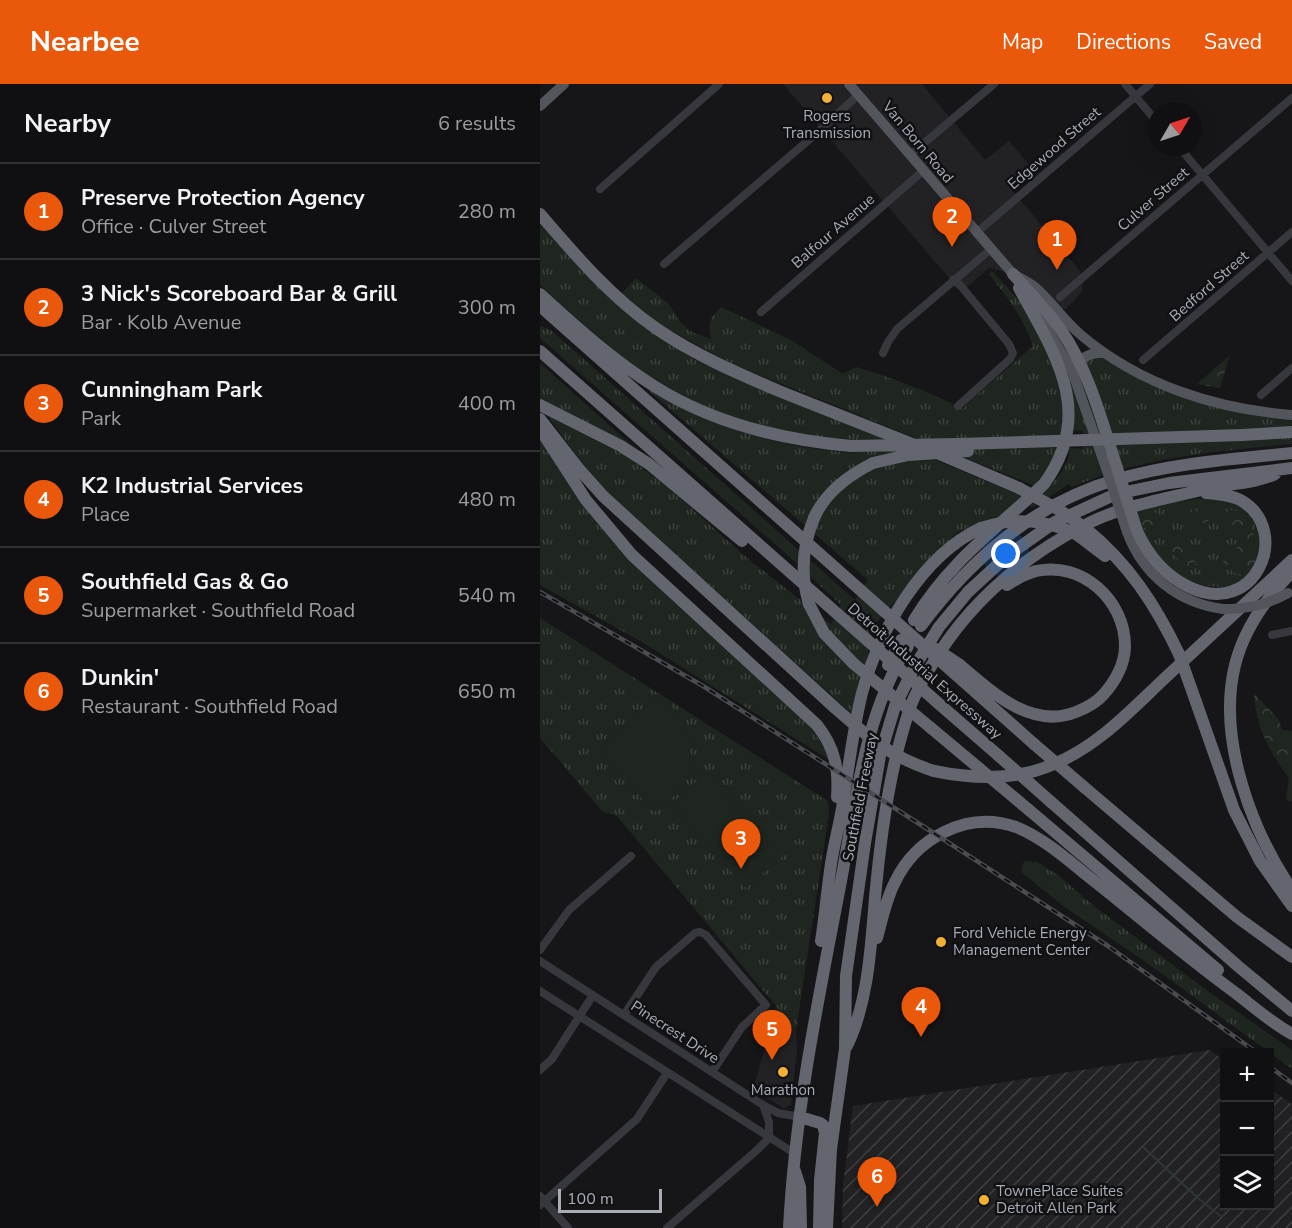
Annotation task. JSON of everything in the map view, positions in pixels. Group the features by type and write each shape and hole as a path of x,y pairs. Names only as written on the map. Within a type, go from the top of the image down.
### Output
{"highway":[{"path":"540,214 610,292 683,346 733,372 1019,488 1061,511 1081,531 1129,570 1145,591 1179,654 1234,810 1260,861 1292,906"},
{"path":"1013,274 1045,309 1061,331 1097,407 1112,468 1132,531 1153,559 1171,577 1186,586 1215,594 1228,593 1246,586 1259,573 1266,559 1267,537 1261,519 1250,506 1239,499 1196,492"},
{"path":"910,632 942,580 960,560 1044,484 1054,471 1068,434 1070,416 1063,377 1019,288"},
{"path":"540,294 596,344 655,387 714,416 770,435 851,446 1292,432"},
{"name":"Detroit Industrial Expressway","path":"540,306 884,611 957,669 1035,744 1084,787 1237,917 1292,957"},
{"name":"Detroit Industrial Expressway","path":"540,351 938,703 1292,1011"},
{"path":"540,405 621,446 649,464 763,558 788,570"},
{"path":"540,419 603,496 834,707 891,754 934,771 969,777 1003,777 1033,772 1075,754 1114,725 1292,560"},
{"path":"540,429 586,500 632,555 804,712 825,735 834,752 838,784 831,865 825,917 802,1053 805,1067 794,1159 789,1228"},
{"path":"1038,441 1016,446 902,456 884,460 848,478 818,508 806,537 803,561 809,604 817,622 833,644 1292,1032"},
{"path":"910,632 974,564 1032,518 1065,500 1113,480 1150,471 1292,453"},
{"path":"845,1049 856,1028 869,962 877,877 888,801 899,747 912,704 945,643 983,598 1021,565 1086,524 1121,510 1210,488 1261,480 1288,469"},
{"name":"Southfield Freeway","path":"827,1228 831,1149 840,1098 845,1049 846,976 865,843 880,756 895,706 915,666 939,627 968,591 1007,556 1055,522 1116,494 1169,483 1288,469"},
{"path":"831,865 862,693 881,642 906,597 931,564 955,542 981,528 1005,522 1032,521 1081,531"},
{"path":"908,718 929,678 957,634 985,604 1022,576 1036,571 1062,570 1087,579 1101,589 1110,601 1120,618 1124,632 1125,648 1122,662 1110,688 1092,704 1069,715 1041,716 1023,711 957,669"},
{"path":"1292,572 1255,618 1243,642 1235,665 1230,715 1237,764 1246,797 1268,849 1292,890"},
{"name":"Southfield Freeway","path":"805,1067 866,752 881,696 883,675 910,632"},
{"path":"869,962 894,884 909,858 928,841 956,827 972,824 1002,824 1016,827 1049,846 1224,984 1292,1032"},
{"path":"800,1117 820,1123 825,1133 820,1180 819,1228"},
{"path":"794,1159 801,1187 801,1228"}],"main road":[{"path":"540,106 564,84"},
{"name":"Van Born Road","path":"849,84 1013,274 1036,288 1066,321 1104,353 1146,377 1191,396 1231,406 1292,415"},
{"name":"Van Born Road","path":"1013,274 1019,288 1075,364"},
{"path":"1075,364 1094,352 1104,353"},
{"path":"1132,531 1142,562 1165,585 1187,599 1223,609 1245,609 1260,606 1290,592"}],"street":[{"path":"600,189 719,84"},
{"path":"910,155 994,84"},
{"path":"1125,84 1148,112"},
{"name":"Edgewood Street","path":"976,233 1150,84"},
{"path":"664,264 858,95"},
{"name":"Culver Street","path":"1060,297 1292,98"},
{"path":"1187,156 1292,281"},
{"name":"Balfour Avenue","path":"761,312 923,171"},
{"name":"Bedford Street","path":"1143,360 1292,232"},
{"path":"883,353 897,329 991,249"},
{"path":"953,280 960,285 1009,344 1013,353 1010,359 958,406"},
{"path":"1261,395 1292,368"},
{"path":"1272,635 1292,632"},
{"path":"540,950 569,910 631,856"},
{"path":"624,1015 656,967 695,933 703,933 766,1005 742,1027 712,1072"},
{"name":"Pinecrest Drive","path":"540,961 763,1105 778,1113 800,1117"},
{"path":"540,991 769,1138 794,1159"},
{"path":"540,1070 552,1059 593,995"},
{"path":"568,1228 542,1201 637,1119 667,1073"},
{"path":"667,1228 769,1138 769,1122 763,1105"}],"shaded area":[{"path":"783,84 922,84 985,160 1009,141 1035,171 1013,191 1084,276 1082,292 1065,310 1013,274 989,268 961,292"},
{"path":"777,1007 796,1030 797,1050 791,1105 783,1108 753,1089"},
{"path":"1209,1050 1220,1057 1220,1210 1274,1210 1274,1092 1292,1104 1292,1228 842,1228 843,1185 853,1106"}],"green space":[{"path":"540,221 651,331 695,360 1024,497 1001,516 958,532 925,563 898,601 894,602 871,629 867,661 855,707 851,713 611,496 586,469 546,413 625,455 665,485 752,562 831,624 841,605 784,552 540,338 540,326 551,330 855,600 868,580 649,391 651,389 709,420 744,433 780,442 854,453 853,440 762,427 728,416 669,388 642,370 591,331 540,285"},
{"path":"992,271 1032,319 1052,359 1058,380 1063,423 1060,444 1050,467 1035,486 732,364 659,324 622,293 636,278 669,304 680,322 692,332 711,339 710,321 721,307 791,340 843,374 856,367 910,385 963,409 1033,346 1020,317 989,274"},
{"path":"1230,355 1220,388 1197,384"},
{"path":"1104,358 1146,381 1292,419 1292,444 1180,457 1126,468 1072,487 1069,484 1032,508 1030,506 1049,487 1066,464 1069,448 1083,449 1083,431 1073,430 1066,378 1084,369 1083,365 1088,359"},
{"path":"540,363 630,444 540,401"},
{"path":"540,440 615,544 667,596 813,729 831,761 642,642 540,585"},
{"path":"1196,499 1220,499 1232,502 1248,511 1262,532 1258,567 1239,583 1216,587 1185,579 1167,568 1148,543 1135,511"},
{"path":"1207,508 1212,517 1199,525 1194,524 1189,517 1193,509"},
{"path":"1223,508 1240,512 1244,520 1253,525 1251,531 1253,530 1254,540 1259,540 1261,556 1251,570 1241,576 1224,565 1223,558 1226,552 1236,552 1239,542 1233,534 1237,530 1236,527 1218,520 1217,512"},
{"path":"1139,510 1155,512 1160,517 1166,515 1176,517 1169,528 1164,525 1165,523 1151,525 1148,530 1140,525"},
{"path":"1180,538 1183,538 1185,544 1180,548 1196,552 1195,568 1192,569 1166,551 1165,546 1170,541 1177,546"},
{"path":"540,618 828,801 829,814 796,1030 617,816 603,812 540,738"},
{"path":"1254,693 1279,720 1282,730 1292,731 1292,801 1290,802 1286,799 1289,778 1265,738 1257,717"},
{"path":"658,694 683,722 689,738 691,755 688,771 681,786 670,800 654,812 602,755 602,746"},
{"path":"708,771 783,856 746,888 671,804"},
{"path":"1024,861 1037,862 1058,875 1094,906 1205,989 1292,1050 1292,1069 1274,1056 1274,1048 1263,1048 1150,965 1066,908 1021,872"}],"waterway":[{"path":"1143,1147 1222,1217"}],"railway":[{"path":"540,592 703,686 929,830 1108,946 1250,1048"},
{"path":"1274,1070 1292,1083"}],"place":[{"name":"Rogers Transmission","path":"827,98"},
{"name":"3 Nick's Scoreboard Bar & Grill","path":"952,247"},
{"name":"Preserve Protection Agency","path":"1057,270"},
{"name":"Cunningham Park","path":"741,869"},
{"name":"Ford Vehicle Energy Management Center","path":"941,942"},
{"name":"K2 Industrial Services","path":"921,1037"},
{"name":"Southfield Gas & Go","path":"772,1060"},
{"name":"Marathon","path":"783,1072"},
{"name":"TownePlace Suites Detroit Allen Park","path":"984,1200"},
{"name":"Dunkin'","path":"877,1207"}]}
